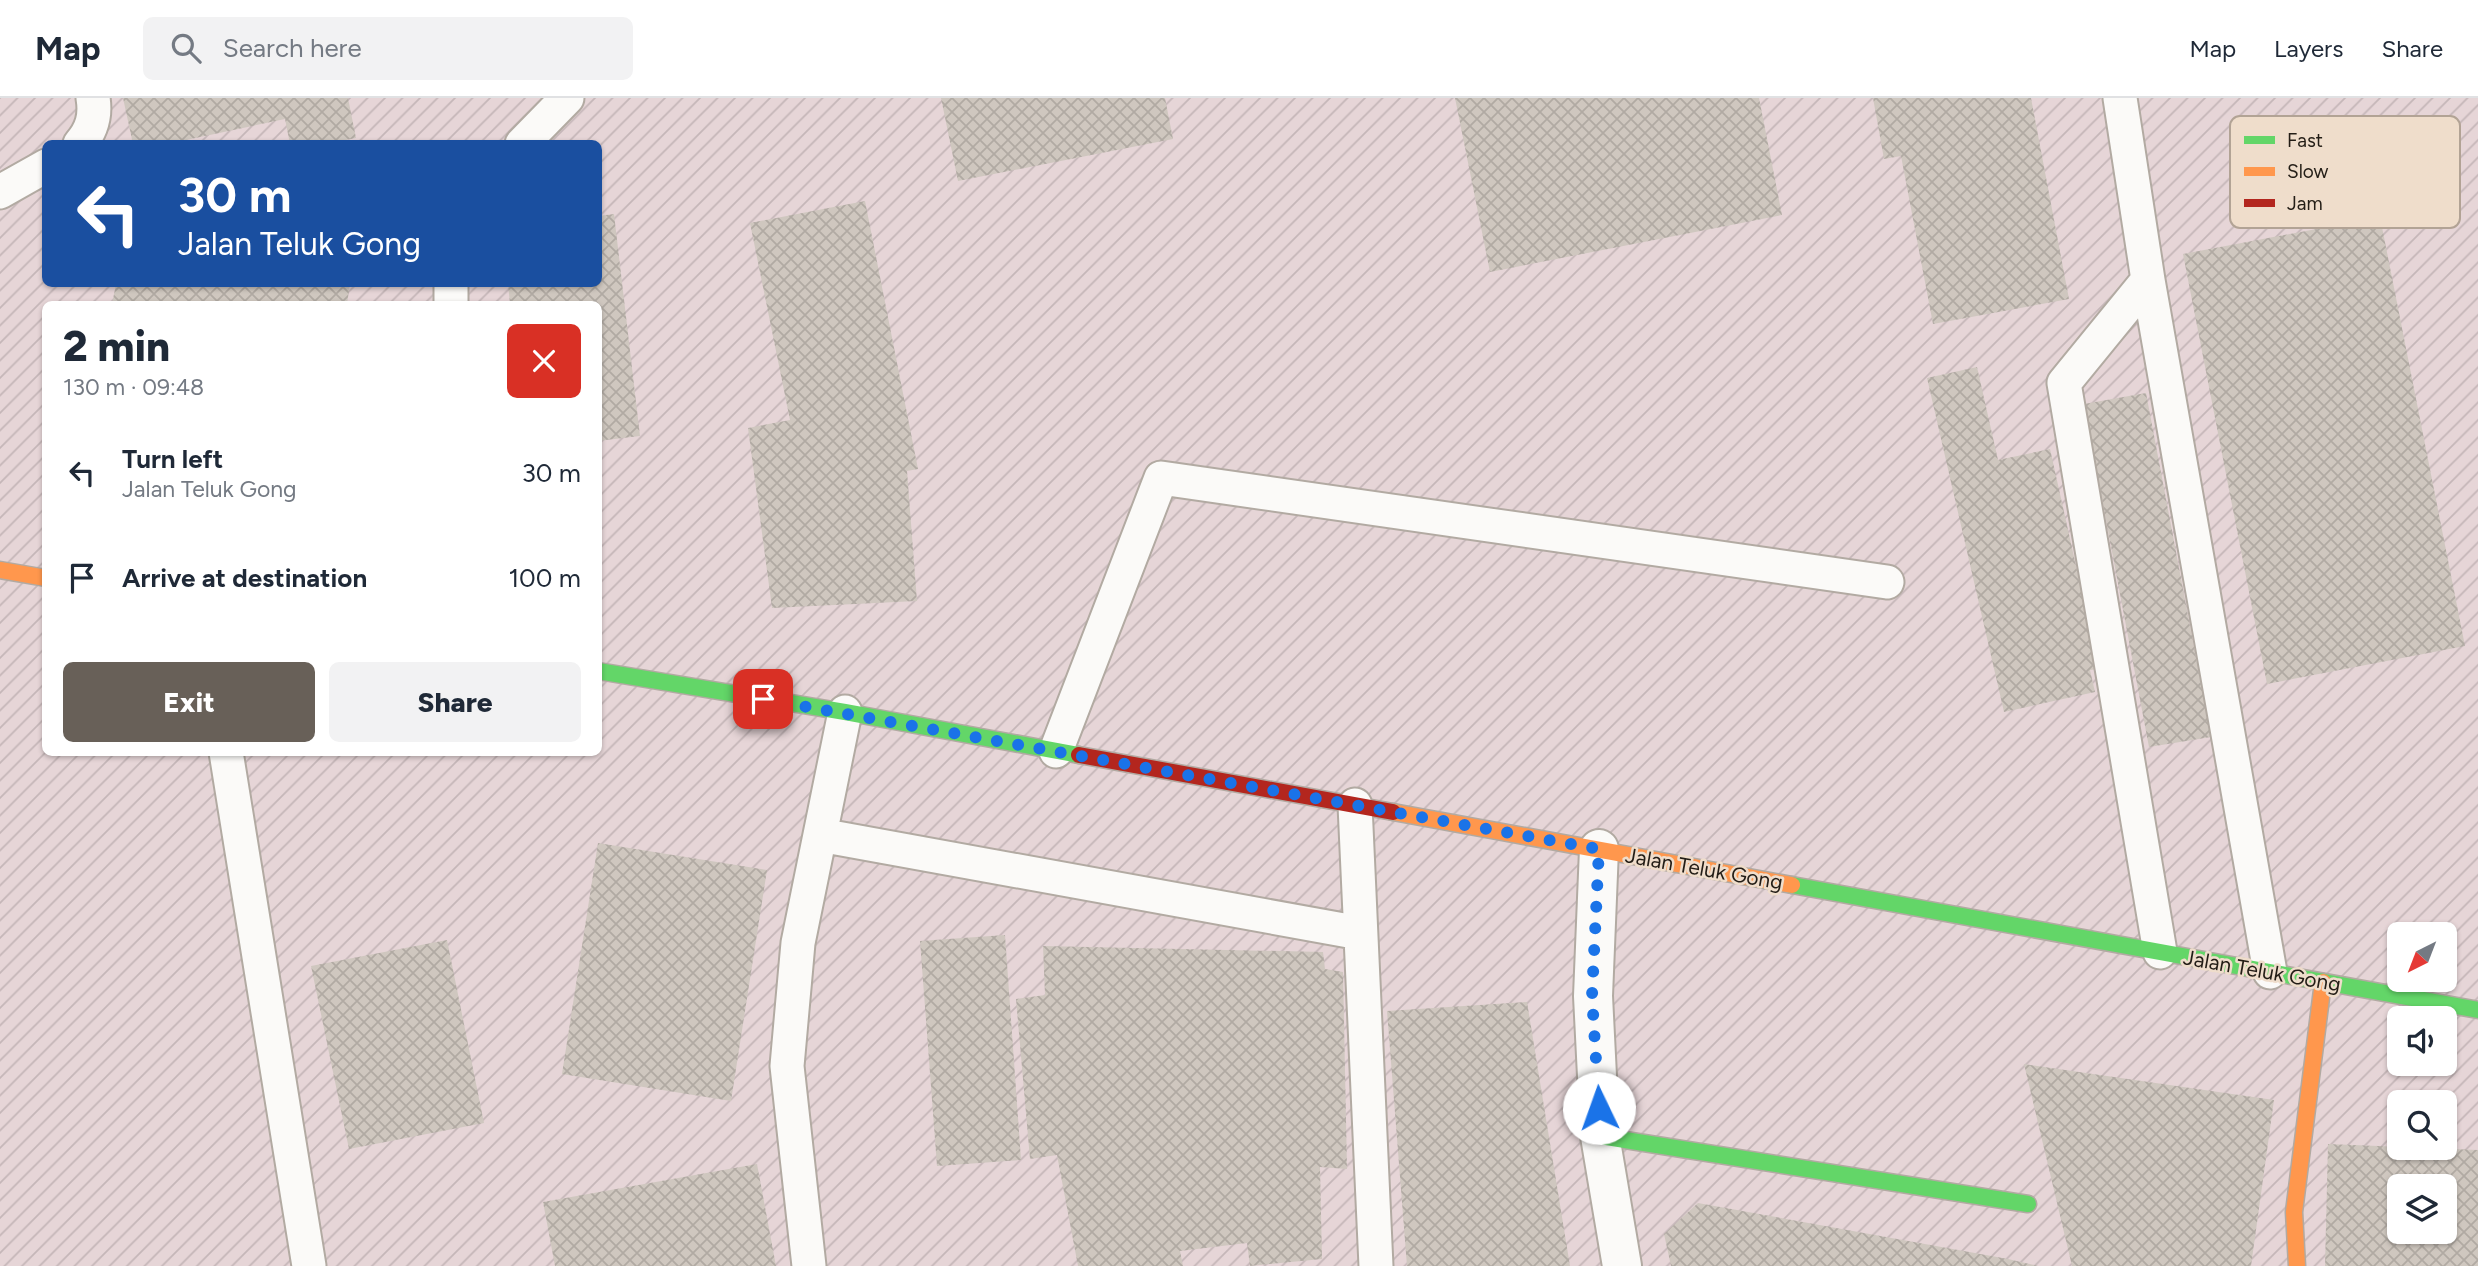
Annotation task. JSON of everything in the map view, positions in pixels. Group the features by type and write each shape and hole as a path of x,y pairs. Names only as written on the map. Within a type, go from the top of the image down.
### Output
{"street":[{"path":"0,570 42,577"},
{"name":"Jalan Teluk Gong","path":"602,672 845,712 2478,1010"},
{"path":"1599,849 1592,996 1600,1136 1622,1266"},
{"path":"2297,1266 2294,1212 2323,982"},
{"path":"1600,1136 2028,1204"}],"lane":[{"path":"83,140 90,132 96,112 93,98"},
{"path":"526,140 567,98"},
{"path":"2120,98 2148,280 2270,972"},
{"path":"0,192 42,168"},
{"path":"2148,280 2064,383 2160,952"},
{"path":"1056,751 1161,478 1886,582"},
{"path":"810,1266 787,1066 797,943 845,712"},
{"path":"227,756 309,1266"},
{"path":"1355,805 1376,1266"},
{"path":"820,835 1360,933"}],"shaded area":[{"path":"0,98 2478,98 2478,1266 0,1266"}],"building":[{"path":"123,98 348,98 356,138 289,140 285,119 186,140 132,140"},
{"path":"941,98 1165,98 1173,139 958,181"},
{"path":"1455,98 1759,98 1782,215 1490,272"},
{"path":"1873,98 2031,98 2069,299 1933,324 1901,156 1884,159"},
{"path":"865,201 918,469 907,471 917,601 772,608 748,428 790,420 750,223"},
{"path":"614,214 640,436 602,441 602,301 510,301 508,287 602,287 602,216"},
{"path":"2321,228 2382,228 2465,646 2267,684 2183,254"},
{"path":"115,287 350,287 347,301 113,301"},
{"path":"1977,367 1998,460 2050,449 2099,669 2090,670 2095,692 2004,712 1927,378"},
{"path":"2146,393 2211,737 2149,747 2084,404"},
{"path":"598,843 767,870 731,1101 562,1074"},
{"path":"1005,935 1021,1160 937,1166 920,941"},
{"path":"447,940 484,1123 349,1149 311,966"},
{"path":"1043,946 1323,952 1325,969 1343,972 1347,1169 1320,1167 1322,1259 1250,1266 1247,1243 1180,1251 1183,1266 1078,1266 1057,1155 1030,1159 1016,999 1045,995"},
{"path":"1527,1002 1570,1266 1407,1266 1387,1011"},
{"path":"2024,1064 2274,1100 2251,1266 2072,1266"},
{"path":"2328,1144 2387,1146 2387,1160 2457,1160 2457,1149 2478,1150 2478,1266 2325,1266"},
{"path":"757,1164 776,1266 555,1266 543,1202"},
{"path":"1698,1203 2038,1266 1671,1266 1664,1234"}],"traffic: fast":[{"path":"602,672 1079,755"},
{"path":"1792,885 2478,1010"},
{"path":"1600,1136 2028,1204"}],"traffic: slow":[{"path":"0,570 42,577"},
{"path":"1393,812 1792,885"},
{"path":"2297,1266 2294,1212 2323,982"}],"traffic: jam":[{"path":"1079,755 1393,812"}],"route":[{"path":"763,699 1599,849 1592,996 1599,1108"}]}
